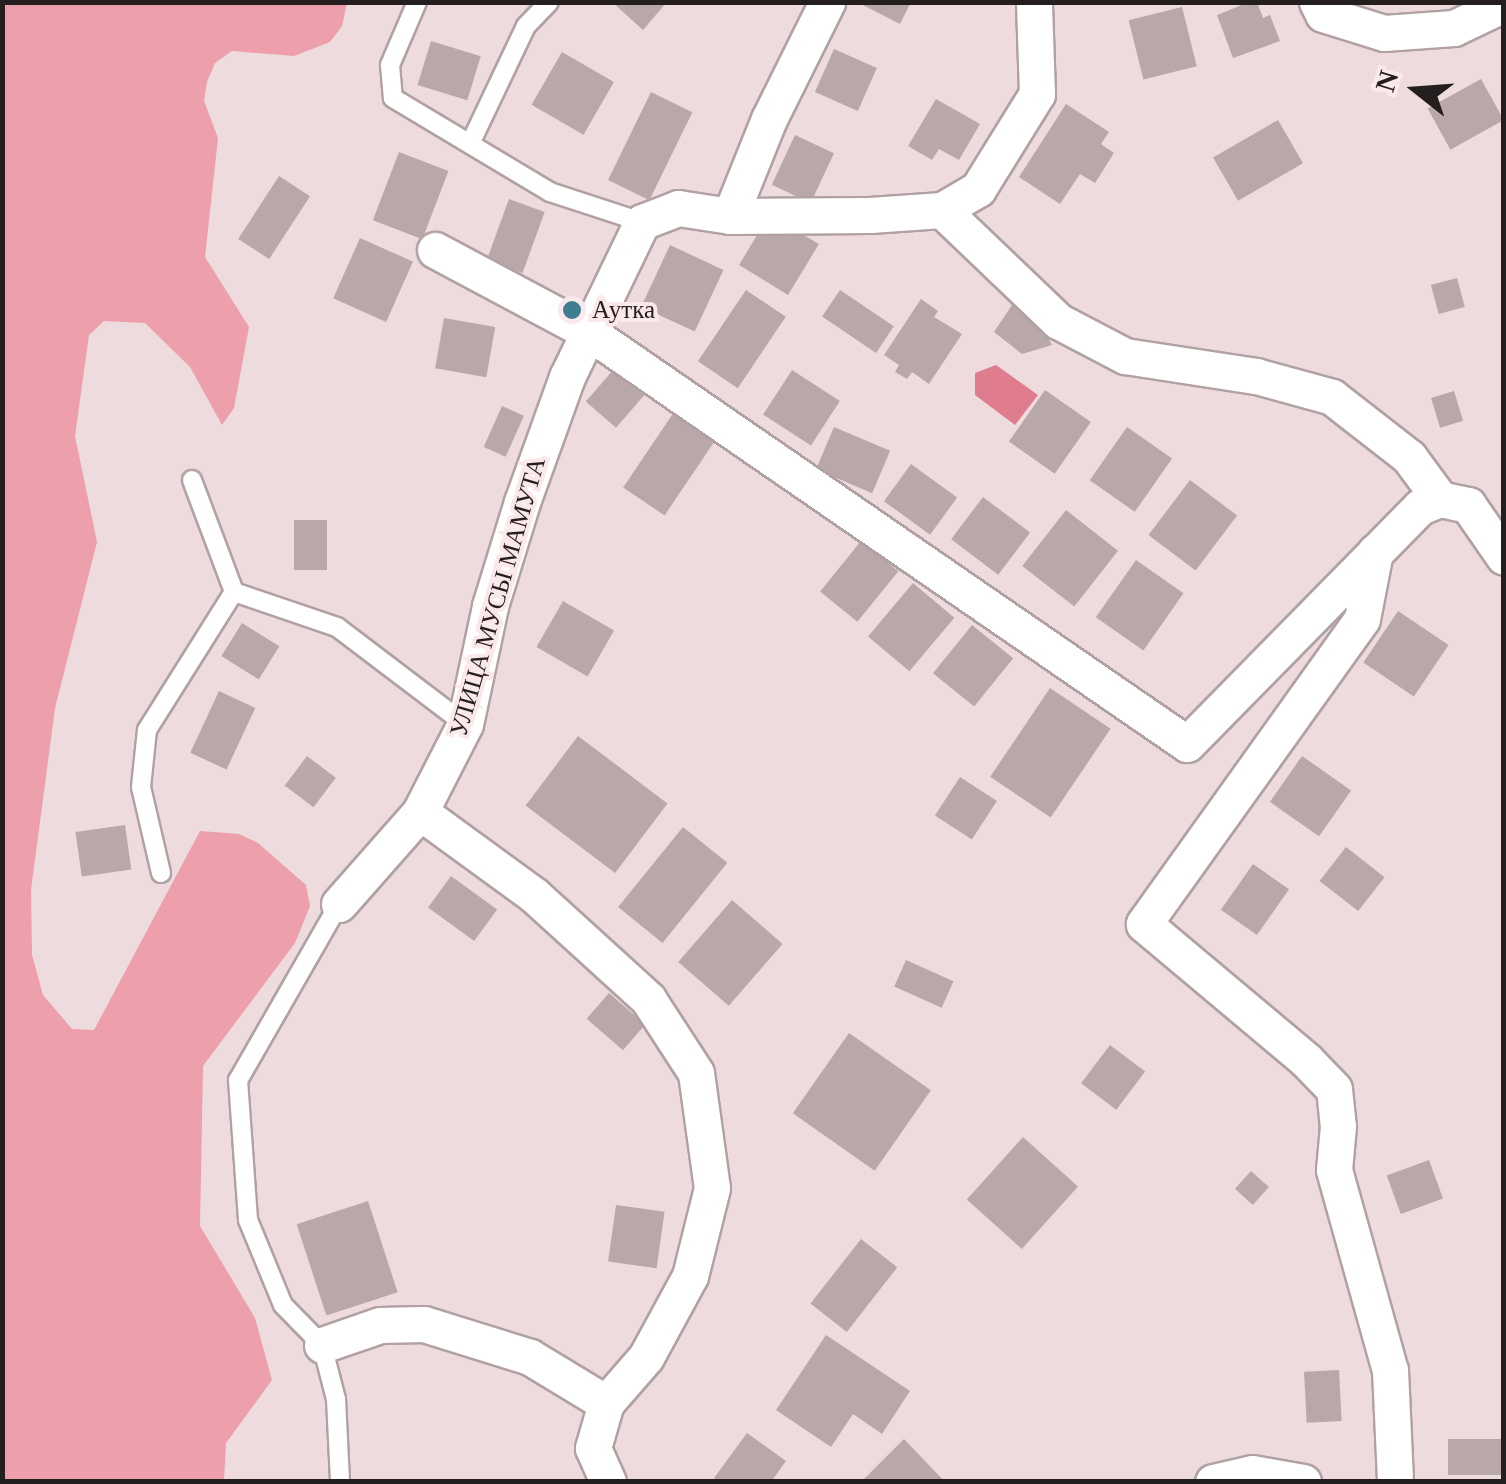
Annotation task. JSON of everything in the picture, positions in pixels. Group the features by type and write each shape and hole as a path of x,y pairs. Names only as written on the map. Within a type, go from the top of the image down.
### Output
{"street":[{"path":"730,216 770,118 827,2"},
{"path":"642,222 678,208 730,216 942,210 978,188 1038,94 1034,2"},
{"path":"1317,2 1323,14 1384,33 1454,28 1504,4"},
{"path":"942,210 1058,321 1125,356 1256,376 1332,397 1409,457 1440,499"},
{"name":"УЛИЦА МУСЫ МАМУТА","path":"339,904 420,812 465,724 490,606 522,502 587,331 642,222"},
{"path":"434,250 587,331 1187,744 1420,506 1440,499 1468,505 1504,557"},
{"path":"1374,552 1362,620 1144,924 1306,1060 1334,1089 1338,1126 1334,1170 1390,1370 1396,1482"},
{"path":"420,812 535,896 648,999 696,1073 712,1188 690,1276 646,1356 606,1403 593,1448 608,1482"},
{"path":"322,1345 380,1325 424,1324 530,1358 606,1403"},
{"path":"1213,1482 1252,1473 1303,1482"}],"lane":[{"path":"417,2 390,65 392,98 550,192 642,222"},
{"path":"470,144 526,26 549,2"},
{"path":"192,480 234,592"},
{"path":"234,592 337,627 465,724"},
{"path":"162,872 141,787 146,730 234,592"},
{"path":"339,904 238,1080 248,1220 283,1305 322,1345 336,1399 340,1482"}],"shaded area":[{"path":"3,2 347,3 342,26 330,42 294,56 232,51 215,63 207,82 204,101 218,138 205,257 249,327 234,408 222,425 190,367 145,323 104,321 89,335 75,436 97,542 55,708 31,890 32,955 43,995 72,1029 94,1030 200,831 239,834 258,843 306,885 310,906 295,943 203,1066 200,1226 255,1318 272,1380 226,1443 224,1481 3,1481"},
{"path":"996,365 1038,395 1015,425 975,395 975,373"}],"building":[{"path":"612,2 667,2 643,30"},
{"path":"857,2 911,2 900,24"},
{"path":"1257,2 1263,18 1270,15 1280,41 1233,58 1217,15"},
{"path":"1182,7 1197,66 1143,79 1129,20"},
{"path":"431,41 481,56 467,100 418,85"},
{"path":"834,49 877,68 858,111 815,92"},
{"path":"562,52 614,82 583,135 532,105"},
{"path":"1481,79 1504,120 1450,150 1428,109"},
{"path":"651,92 692,112 649,200 608,180"},
{"path":"936,99 980,124 959,160 939,149 932,160 908,146"},
{"path":"1066,104 1109,132 1101,144 1114,153 1095,183 1080,174 1060,204 1019,177"},
{"path":"1278,120 1303,163 1238,201 1213,158"},
{"path":"795,135 834,153 811,203 772,185"},
{"path":"399,152 448,171 422,239 373,220"},
{"path":"279,176 310,196 269,259 238,239"},
{"path":"509,199 545,212 522,273 487,260"},
{"path":"783,223 819,244 788,295 739,265 762,227 776,235"},
{"path":"360,238 413,262 386,322 333,298"},
{"path":"670,245 723,270 695,332 641,307"},
{"path":"1457,278 1465,307 1439,314 1431,285"},
{"path":"746,290 786,317 738,388 698,361"},
{"path":"840,290 894,326 876,353 822,317"},
{"path":"921,299 938,311 934,317 962,334 929,384 912,372 907,379 895,372 899,365 884,355"},
{"path":"1016,299 1033,310 1052,345 1022,354 994,332"},
{"path":"444,318 495,327 486,377 435,368"},
{"path":"614,369 644,395 616,428 586,401"},
{"path":"792,370 840,401 811,445 763,414"},
{"path":"1045,390 1091,422 1055,474 1009,442"},
{"path":"1454,391 1463,421 1440,428 1431,398"},
{"path":"502,406 524,416 506,457 484,447"},
{"path":"674,412 715,440 665,515 623,487"},
{"path":"834,427 890,451 872,493 816,469"},
{"path":"1127,427 1172,459 1135,512 1090,480"},
{"path":"911,464 957,498 930,535 884,501"},
{"path":"1190,480 1237,516 1196,571 1148,535"},
{"path":"983,497 1030,533 998,575 951,539"},
{"path":"1066,510 1118,551 1074,607 1022,566"},
{"path":"294,520 327,520 327,570 294,570"},
{"path":"861,541 898,571 857,622 820,592"},
{"path":"1136,560 1184,593 1143,651 1096,617"},
{"path":"913,583 954,618 909,671 868,637"},
{"path":"563,601 614,630 588,676 536,647"},
{"path":"1398,611 1449,645 1414,697 1363,662"},
{"path":"242,623 279,646 259,679 221,656"},
{"path":"972,625 1013,658 974,707 933,673"},
{"path":"1050,688 1111,729 1051,818 990,777"},
{"path":"219,691 255,708 227,770 190,753"},
{"path":"578,736 667,803 615,873 526,805"},
{"path":"307,756 336,778 313,807 285,786"},
{"path":"1302,756 1351,790 1319,836 1270,802"},
{"path":"960,777 997,801 972,840 935,816"},
{"path":"125,825 131,870 82,877 75,832"},
{"path":"683,827 727,863 662,943 618,907"},
{"path":"1346,847 1385,877 1358,911 1320,881"},
{"path":"1253,864 1289,889 1257,935 1221,910"},
{"path":"451,876 497,910 474,941 428,908"},
{"path":"732,900 783,944 729,1006 678,962"},
{"path":"906,960 954,981 942,1008 894,986"},
{"path":"609,993 645,1024 623,1050 587,1019"},
{"path":"849,1033 931,1090 875,1171 793,1113"},
{"path":"1110,1045 1145,1071 1116,1110 1081,1083"},
{"path":"1023,1137 1078,1187 1022,1249 967,1199"},
{"path":"1429,1160 1443,1199 1401,1214 1387,1175"},
{"path":"1251,1171 1269,1187 1253,1205 1235,1189"},
{"path":"368,1201 398,1292 326,1315 297,1224"},
{"path":"616,1205 665,1212 657,1268 608,1261"},
{"path":"861,1239 897,1267 847,1332 811,1304"},
{"path":"826,1335 910,1391 882,1434 853,1414 831,1447 776,1410"},
{"path":"1339,1370 1342,1421 1307,1423 1304,1372"},
{"path":"747,1433 786,1461 771,1482 720,1482 714,1478"},
{"path":"904,1439 945,1482 861,1482"},
{"path":"1448,1439 1504,1439 1504,1475 1448,1475"}],"place":[{"name":"Аутка","path":"572,310"}]}
